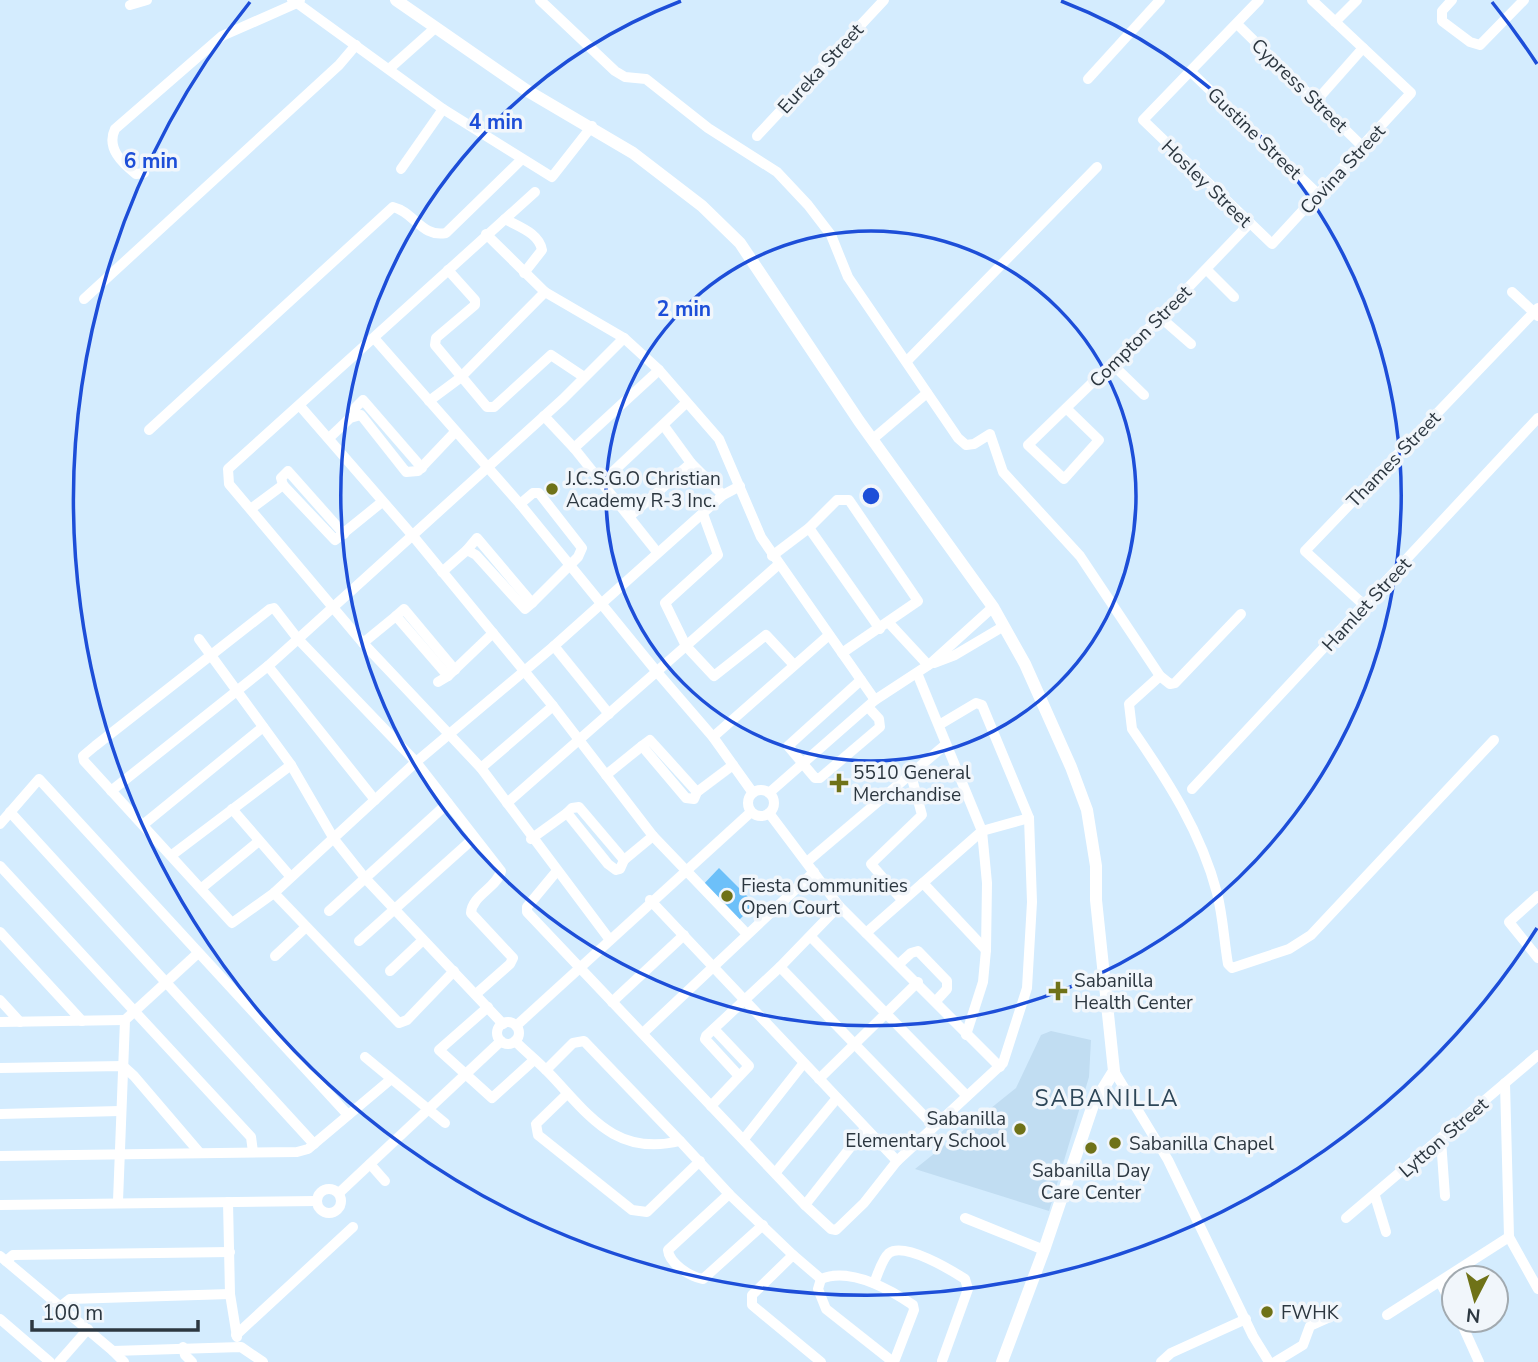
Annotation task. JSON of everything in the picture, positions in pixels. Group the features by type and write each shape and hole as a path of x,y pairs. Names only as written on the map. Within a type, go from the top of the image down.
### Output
{"street":[{"path":"130,5 147,0"},
{"path":"396,0 434,29 526,90 592,126 633,153 702,206 740,243 859,421 874,438 993,607 1025,664 1087,810 1096,866 1096,900 1114,1071 1168,1160 1269,1362"},
{"path":"540,0 615,71 625,77 646,79 708,128 777,172 831,235 848,277 965,445 974,444 990,434 1003,472 1080,556 1160,676 1170,684 1175,683 1241,614"},
{"name":"Eureka Street","path":"757,136 884,0"},
{"path":"1088,79 1160,0"},
{"path":"1191,72 1259,0"},
{"path":"1312,0 1363,48 1317,100"},
{"path":"1335,22 1357,0"},
{"path":"1452,0 1442,11 1442,21 1470,42 1480,45 1524,0"},
{"path":"144,173 136,174 113,150 111,136 115,129 222,36 296,1 443,109 552,177 592,126"},
{"name":"Cypress Street","path":"1237,24 1363,147"},
{"path":"389,69 434,29"},
{"path":"84,299 339,65 356,45"},
{"name":"Covina Street","path":"1272,244 1411,93 1363,48"},
{"name":"Hosley Street","path":"1191,72 1143,120 1272,244"},
{"name":"Gustine Street","path":"1191,72 1318,194"},
{"path":"401,169 443,109"},
{"path":"149,430 393,207 429,233 446,233 521,160"},
{"path":"907,360 1097,167"},
{"path":"535,192 228,469 229,484 252,508 363,643 481,768 531,839 610,940"},
{"path":"505,219 536,237 541,243 542,250 524,273"},
{"name":"Compton Street","path":"1067,409 1099,440 1063,479 1028,445 1207,270 1249,224"},
{"path":"486,234 545,292 624,338 659,370 719,439 772,555 861,680 879,719 880,727 820,778 815,778 790,749 790,741 861,680"},
{"path":"448,270 475,300 474,305 436,338 435,345 460,378 490,408 551,355 584,377"},
{"path":"1207,270 1234,297"},
{"path":"429,401 460,378 545,292"},
{"path":"1512,292 1537,312"},
{"name":"Thames Street","path":"1364,606 1305,551 1537,312"},
{"path":"1160,317 1191,344"},
{"path":"374,338 520,504 656,672 713,737 753,793"},
{"path":"111,791 237,692 334,608 624,338"},
{"path":"1112,363 1144,395"},
{"path":"574,448 659,370"},
{"path":"874,438 927,393"},
{"path":"355,415 355,408 363,400 422,468"},
{"path":"602,482 686,403"},
{"path":"300,406 330,437 443,572 553,706 653,836 746,933"},
{"path":"330,437 355,415 361,415 406,472 411,473 422,468 455,432"},
{"path":"544,415 574,448 657,552"},
{"name":"Hamlet Street","path":"1192,789 1538,418"},
{"path":"664,426 691,463 723,495"},
{"path":"630,516 691,463"},
{"path":"344,534 288,471 281,478 283,485 335,541 344,534 382,502"},
{"path":"252,508 283,485"},
{"path":"476,994 510,964 513,958 471,913 475,902 499,878 501,871 416,762 298,639 274,608 211,654 83,757 111,791 203,887 232,923 274,893 416,762 554,646 723,495 740,486"},
{"path":"467,550 477,555 525,609 569,565 582,548 539,493 533,493 520,504"},
{"path":"772,555 809,528 837,499 849,500 918,601 842,653"},
{"path":"703,514 718,555 665,603 686,646 714,676 766,635 794,665"},
{"path":"809,528 880,629"},
{"path":"443,572 477,538 531,603"},
{"path":"507,803 778,565"},
{"path":"929,665 993,607"},
{"path":"363,643 404,609 447,676 493,633"},
{"path":"889,623 929,665"},
{"path":"769,793 871,704 929,665 955,655 1004,626"},
{"path":"713,737 829,635"},
{"path":"199,639 291,765 334,839 365,878 503,1024 516,1026"},
{"path":"554,646 609,714"},
{"path":"268,666 375,800"},
{"path":"916,673 982,831 987,883 986,950 983,982 966,1035"},
{"path":"1160,676 1129,704 1128,717 1132,729 1188,814 1217,894 1228,964 1232,968 1289,949 1311,935 1494,740"},
{"path":"556,872 527,907 527,912 805,1205 831,1229 841,1228 897,1161 933,1125 1000,1067 1027,988 1032,902 1029,818 982,705 976,703 939,725"},
{"path":"481,768 553,706"},
{"path":"144,824 263,727"},
{"path":"606,775 648,741 654,742 697,792 733,765"},
{"path":"808,861 945,745"},
{"path":"172,855 291,765"},
{"path":"902,900 871,864 922,815 911,775"},
{"path":"0,824 39,779 197,954 348,1115"},
{"path":"760,790 769,793 774,803 769,813 757,816 751,812 748,799 753,793 760,790"},
{"path":"329,911 448,803"},
{"path":"232,809 290,876"},
{"path":"516,1026 684,869 751,812"},
{"path":"10,813 314,1144"},
{"path":"531,839 567,813 614,869 620,869 624,860 653,836"},
{"path":"769,813 808,861 839,906 918,982 966,1035 1000,1067"},
{"path":"866,933 982,831 1029,818"},
{"path":"359,942 474,838"},
{"path":"203,887 260,841"},
{"path":"0,866 251,1137 253,1152"},
{"path":"643,1033 746,933 814,872"},
{"path":"923,883 986,950"},
{"path":"274,893 398,1023 407,1020 454,971"},
{"path":"1538,896 1509,922 1538,958"},
{"path":"650,900 715,966 743,1002 837,1098 864,1130 897,1161"},
{"path":"739,1076 705,1039 811,937 839,906"},
{"path":"275,956 306,927"},
{"path":"0,932 82,1021"},
{"path":"612,1002 684,935"},
{"path":"811,937 967,1096"},
{"path":"390,971 423,940"},
{"path":"899,964 911,953 918,951 947,981 947,989 936,1001"},
{"path":"0,1023 125,1020 197,954"},
{"path":"780,967 933,1125"},
{"path":"819,1079 918,982"},
{"path":"0,1000 20,1022"},
{"path":"488,1007 439,1050 496,1101 534,1060"},
{"path":"118,1201 125,1020"},
{"path":"501,1041 498,1030 503,1024"},
{"path":"501,1041 509,1044 515,1041 518,1035 516,1026"},
{"path":"710,1106 749,1066 714,1029"},
{"path":"339,1193 501,1041"},
{"path":"515,1041 594,1122 623,1139 656,1147 680,1141"},
{"path":"546,1070 573,1043 584,1041 729,1194 821,1279"},
{"name":"Lytton Street","path":"1346,1218 1538,1055"},
{"path":"365,1058 445,1123"},
{"path":"744,1139 803,1063"},
{"path":"0,1068 122,1066 134,1076 200,1152"},
{"path":"1002,1362 1044,1250 1093,1105 1114,1071"},
{"path":"0,1156 118,1152 297,1152 314,1144 390,1080"},
{"path":"1505,1083 1509,1237 1538,1289"},
{"path":"567,1094 536,1124 538,1135 632,1210 647,1212 700,1161"},
{"path":"776,1172 837,1098"},
{"path":"0,1114 120,1111"},
{"path":"805,1205 864,1130"},
{"path":"1441,1140 1445,1196"},
{"path":"370,1164 385,1181"},
{"path":"327,1189 339,1193 342,1200 337,1211 325,1213 319,1208 317,1201 320,1193 327,1189"},
{"path":"729,1194 668,1250 673,1261 693,1277 703,1279 763,1224"},
{"path":"1375,1196 1385,1232"},
{"path":"0,1205 118,1201 317,1201"},
{"path":"229,1202 230,1294 236,1335 241,1348"},
{"path":"337,1211 345,1219"},
{"path":"965,1217 1044,1250"},
{"path":"236,1335 353,1227"},
{"path":"1468,1264 1509,1237"},
{"path":"874,1283 886,1258 897,1250 909,1251 965,1279 968,1289 942,1361"},
{"path":"3,1258 13,1255 230,1252"},
{"path":"793,1255 751,1300 752,1305 821,1362"},
{"path":"3,1258 124,1362"},
{"path":"838,1276 874,1283 914,1307 894,1362 826,1309 818,1289 821,1279 838,1276"},
{"path":"1387,1315 1440,1282"},
{"path":"61,1306 70,1299 230,1294"},
{"path":"1275,1362 1303,1345 1310,1326 1331,1317"},
{"path":"0,1319 50,1362"},
{"path":"1161,1362 1171,1353 1246,1319"},
{"path":"59,1362 88,1329"},
{"path":"1466,1334 1479,1362"},
{"path":"113,1351 183,1347 241,1348 262,1362"},
{"path":"183,1347 185,1355 192,1362"}],"shaded area":[{"name":"Fiesta Communities Open Court","path":"719,868 755,904 735,924 700,888"},
{"name":"Sabanilla Elementary School","path":"1051,1031 1091,1040 1089,1077 1049,1211 915,1169 1016,1088 1041,1035"}],"place":[{"name":"J.C.S.G.O Christian Academy R-3 Inc.","path":"552,489"},
{"name":"5510 General Merchandise","path":"839,783"},
{"name":"Fiesta Communities Open Court","path":"727,896"},
{"name":"Sabanilla Health Center","path":"1058,991"},
{"name":"Sabanilla Elementary School","path":"1020,1129"},
{"name":"Sabanilla Chapel","path":"1115,1143"},
{"name":"Sabanilla Day Care Center","path":"1091,1148"},
{"name":"FWHK","path":"1267,1312"}],"district":[{"name":"SABANILLA","path":"1107,1098"}]}
